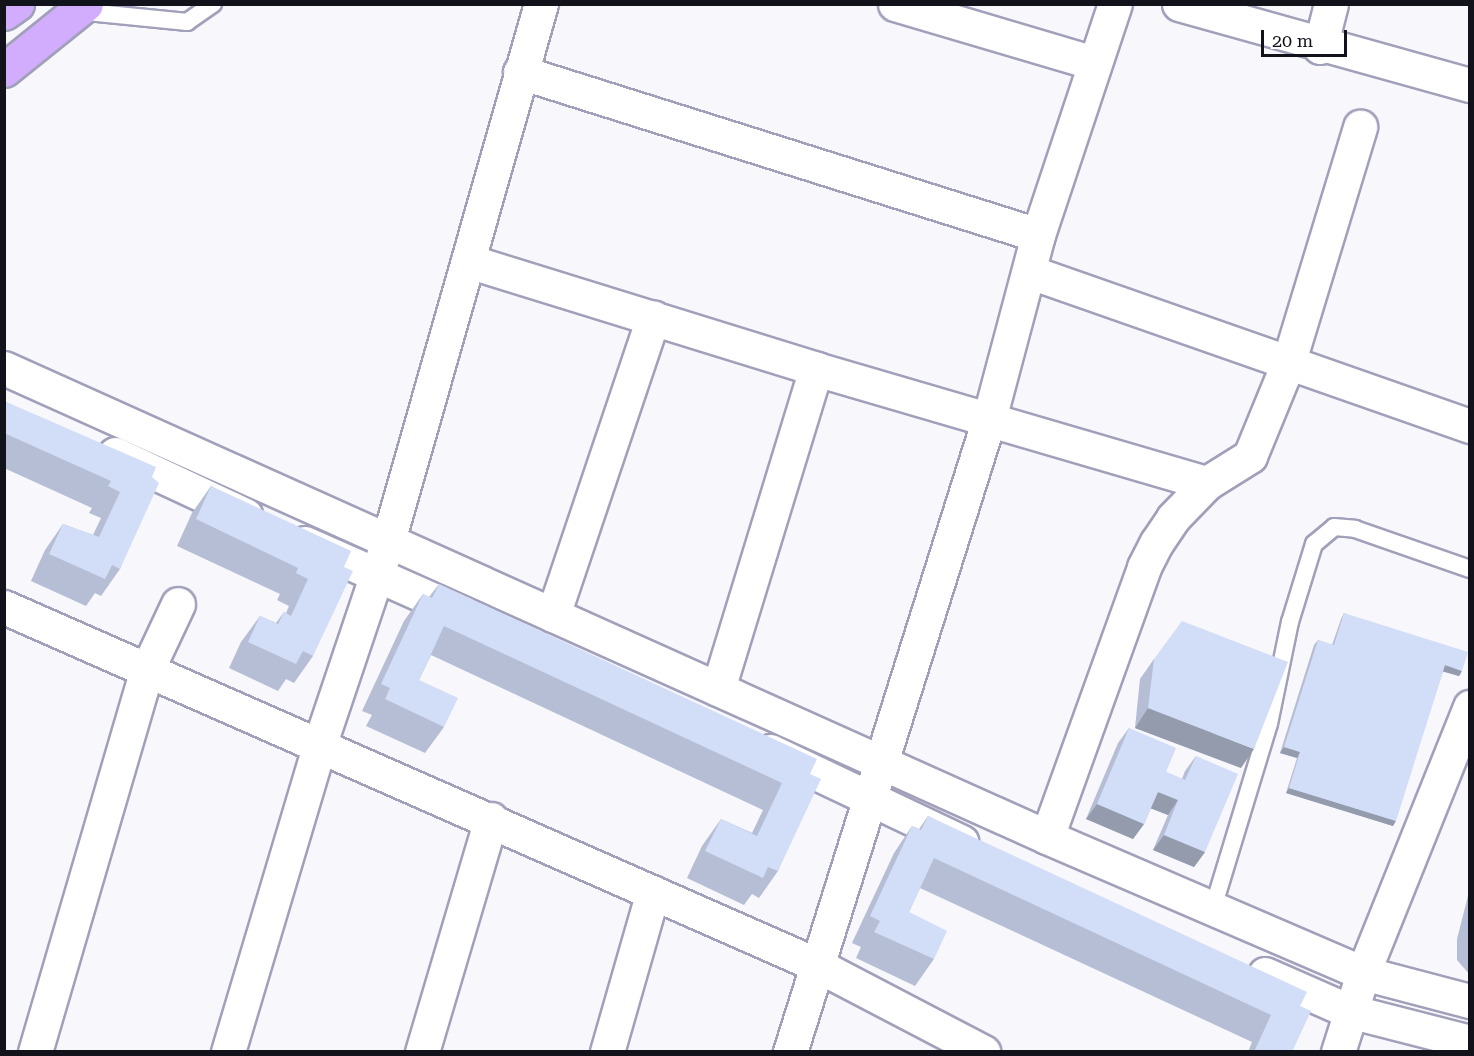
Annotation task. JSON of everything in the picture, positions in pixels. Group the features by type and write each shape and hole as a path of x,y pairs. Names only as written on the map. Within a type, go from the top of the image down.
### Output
{"highway":[{"path":"4,13 17,4"},
{"path":"4,69 81,8"}],"street":[{"path":"228,1052 320,743 388,541 541,4"},
{"path":"895,4 1095,63"},
{"path":"790,1052 815,964 882,762 989,418 1030,272 1038,235 1115,4"},
{"path":"1179,4 1215,10 1320,47 1470,86"},
{"path":"1320,47 1331,4"},
{"path":"520,72 1038,235"},
{"path":"1047,837 1144,567 1173,518 1207,483 1250,456 1289,361 1360,128"},
{"path":"468,261 816,369 1207,483"},
{"path":"1030,272 1470,426"},
{"path":"553,615 653,317"},
{"path":"4,368 553,615 708,702 882,762 1047,837 1363,973 1470,1001"},
{"path":"708,702 816,369"},
{"path":"89,442 375,576 493,626"},
{"path":"35,1052 146,672 178,604"},
{"path":"4,607 146,672 320,743 815,964 983,1052"},
{"path":"666,700 708,702"},
{"path":"1338,1052 1349,1011 1363,973 1470,707"},
{"path":"741,736 868,800 988,853"},
{"path":"423,1052 491,819"},
{"path":"607,1052 654,892"},
{"path":"1239,963 1349,1011 1470,1042"}],"lane":[{"path":"81,8 187,22 213,4"},
{"path":"1213,908 1269,724 1290,622 1314,544 1334,527 1355,529 1470,569"}],"building":[{"path":"4,401 156,467 152,477 159,483 120,569 112,565 105,579 49,554 63,524 99,537 120,492 108,486 111,481 4,433"},
{"path":"211,486 351,551 344,567 353,571 313,656 303,651 296,664 248,642 260,616 278,624 284,612 291,616 308,579 296,573 298,568 196,519"},
{"path":"439,584 817,759 810,774 821,779 778,871 768,867 763,878 705,851 721,819 757,836 782,783 444,626 419,680 458,698 444,727 385,699 390,688 381,684 423,594 432,598"},
{"path":"1344,613 1468,652 1462,671 1445,665 1396,821 1289,788 1300,752 1284,747 1318,640 1334,645"},
{"path":"1182,621 1288,662 1254,749 1148,708 1154,659"},
{"path":"1129,728 1176,748 1166,772 1185,780 1196,756 1238,774 1205,852 1164,835 1178,800 1158,792 1144,824 1097,804"},
{"path":"928,816 1307,992 1300,1006 1311,1011 1292,1052 1254,1052 1271,1015 934,858 909,912 947,931 934,959 874,932 880,921 870,916 912,826 921,830"}]}
